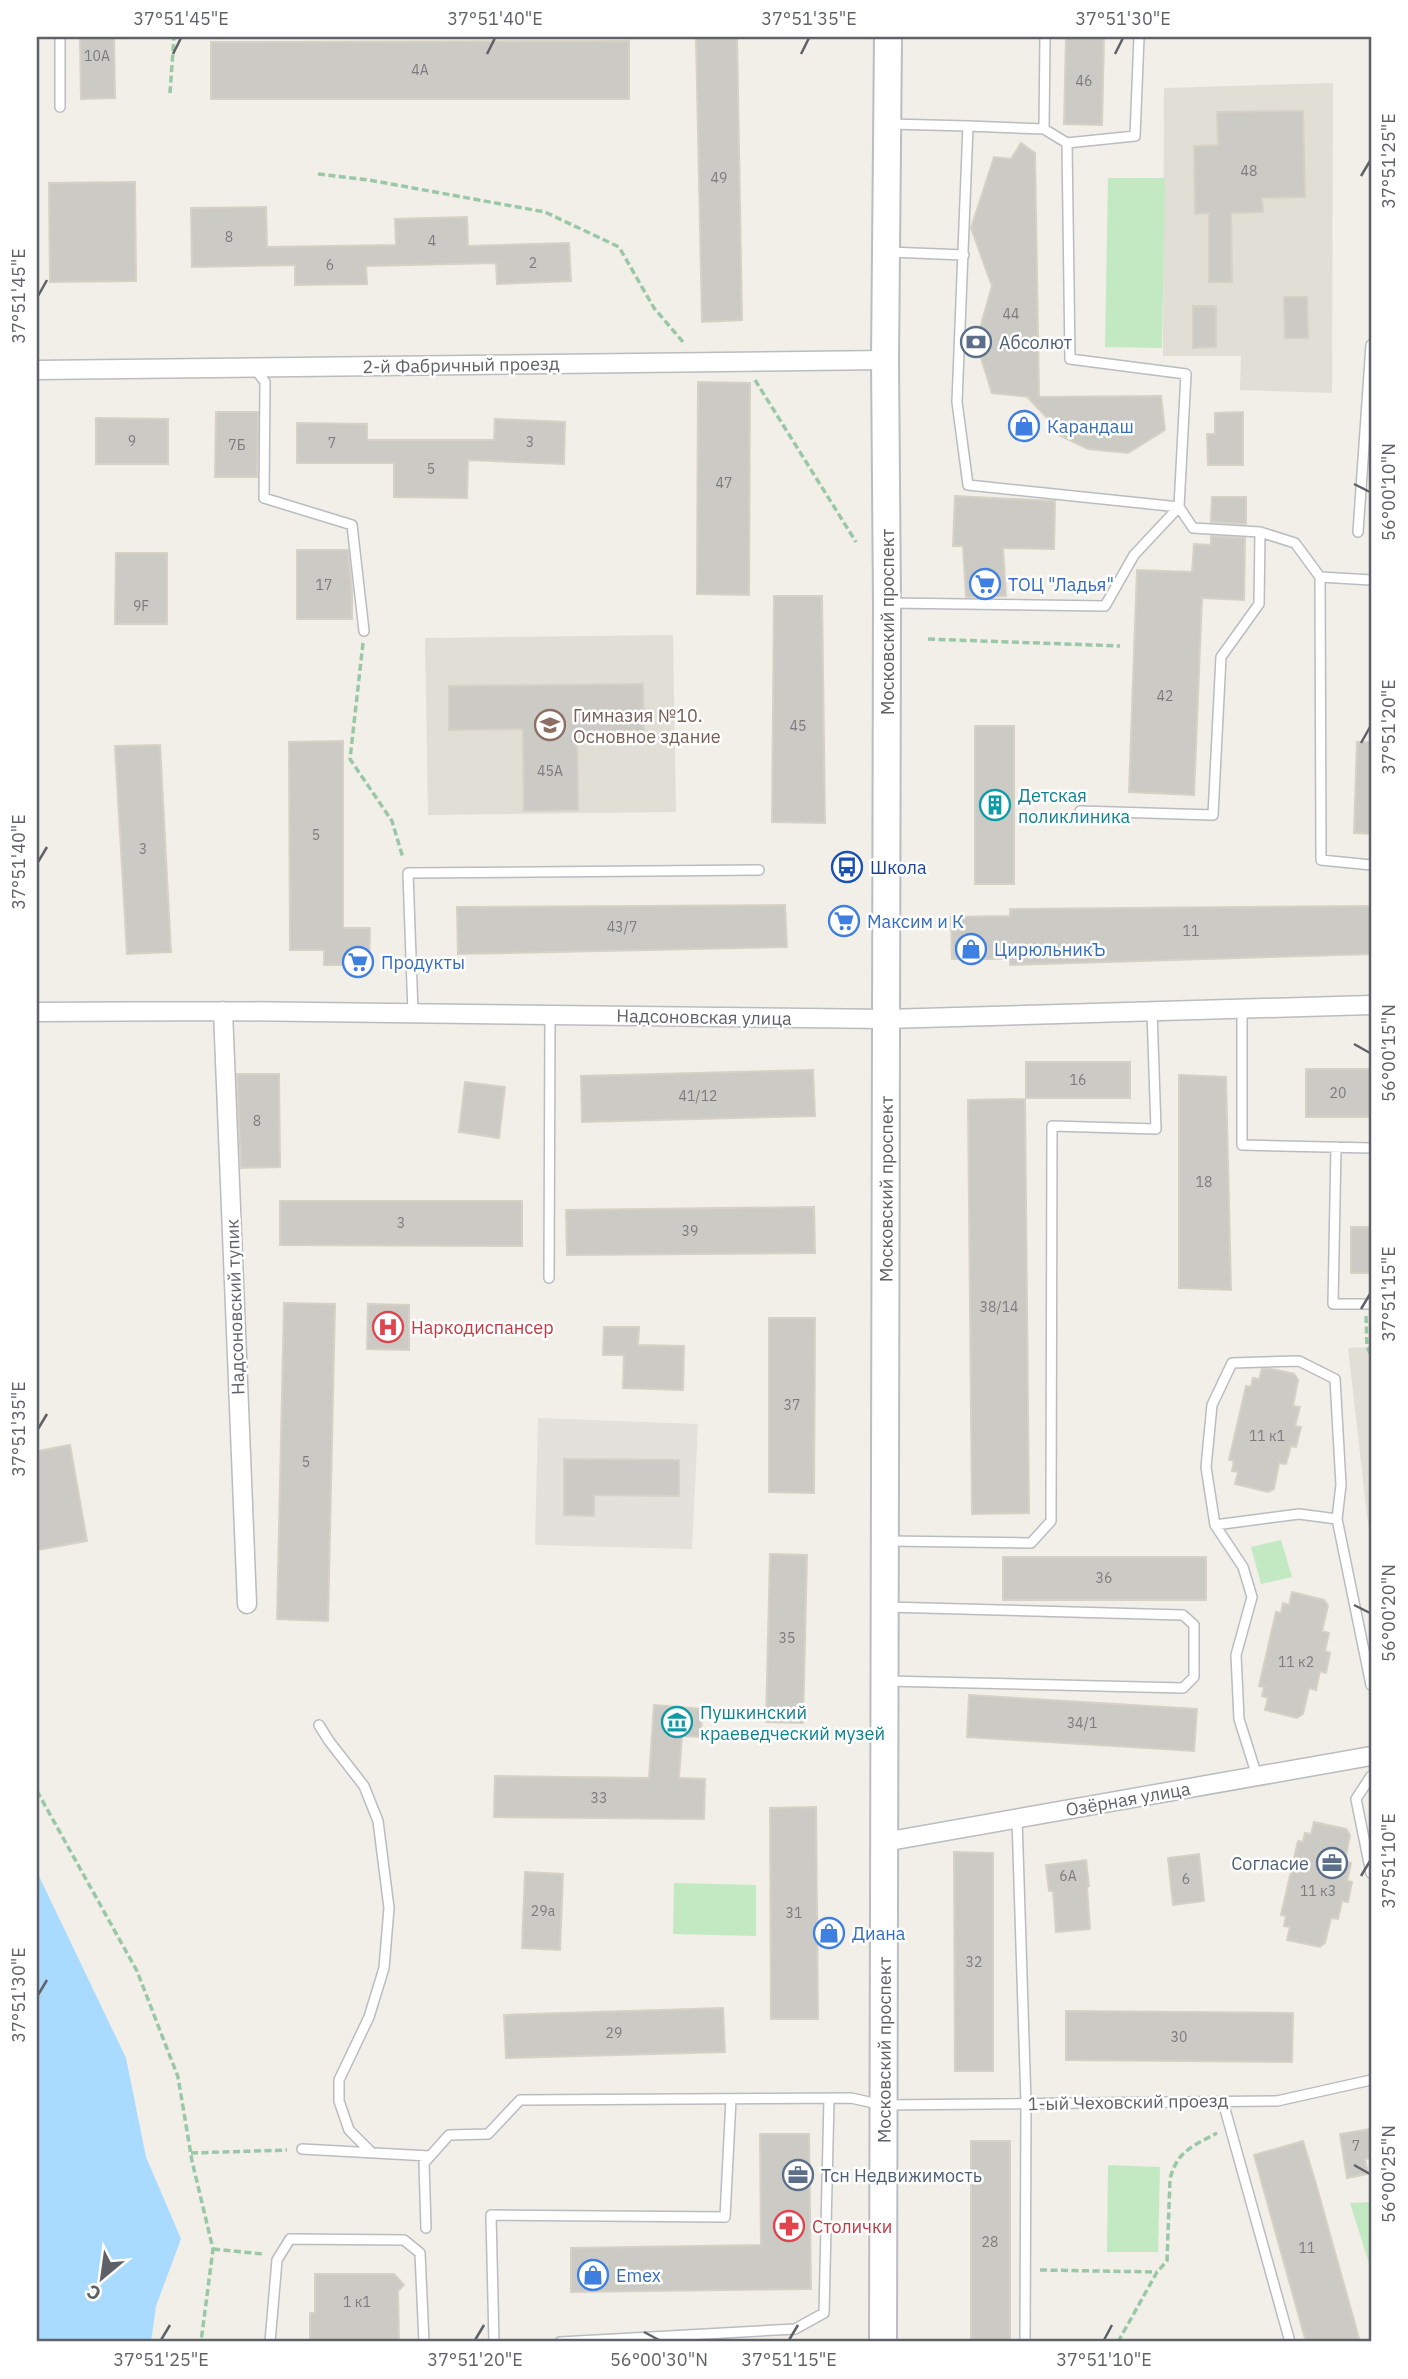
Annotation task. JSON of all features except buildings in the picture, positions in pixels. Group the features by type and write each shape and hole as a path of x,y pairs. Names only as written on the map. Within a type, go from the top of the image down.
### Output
{"main road":[{"name":"Московский проспект","path":"883,2342 888,37"}],"street":[{"name":"2-й Фабричный проезд","path":"37,370 886,360"},
{"name":"Надсоновская улица","path":"37,1012 223,1011 886,1018 1371,1005"},
{"name":"Надсоновский тупик","path":"223,1011 247,1604"},
{"name":"Озёрная улица","path":"884,1842 1371,1756"}],"lane":[{"path":"60,37 60,107"},
{"path":"1044,129 1045,37"},
{"path":"888,124 1044,129 1067,143 1135,136 1139,37"},
{"path":"968,126 957,402 968,485 1179,507"},
{"path":"1067,143 1070,359 1186,374 1179,507 1193,528 1260,533 1295,543 1320,577 1321,860 1371,864"},
{"path":"887,252 964,255"},
{"path":"1358,532 1371,345"},
{"path":"253,368 265,382 264,498 352,525 364,631"},
{"path":"887,603 1105,606 1134,555 1179,507"},
{"path":"1080,811 1213,816 1221,657 1259,604 1260,533"},
{"path":"1320,577 1371,580"},
{"path":"413,1013 408,873 758,870"},
{"path":"1242,1009 1242,1146 1371,1148"},
{"path":"885,1541 1031,1543 1051,1521 1052,1126 1156,1129 1152,1012"},
{"path":"549,1278 550,1015"},
{"path":"1336,1147 1333,1304 1369,1304"},
{"path":"1257,1776 1239,1719 1236,1656 1252,1597 1243,1567 1215,1525 1206,1467 1212,1405 1232,1363 1299,1361 1335,1379 1341,1485 1337,1519 1371,1685"},
{"path":"1215,1525 1300,1514 1337,1519"},
{"path":"884,1607 1183,1615 1194,1625 1194,1677 1184,1688 884,1681"},
{"path":"319,1725 328,1741 364,1786 378,1822 388,1908 384,1968 369,2017 339,2080 339,2101 349,2130 372,2153"},
{"path":"1371,1776 1356,1799 1371,1873"},
{"path":"1017,1818 1026,2103 1024,2342"},
{"name":"1-ый Чеховский проезд","path":"429,2156 449,2135 488,2134 520,2099 851,2098 883,2105 1277,2101 1371,2080"},
{"path":"494,2342 491,2215 725,2217 731,2099"},
{"path":"560,2342 741,2337 795,2329 824,2313 828,2099"},
{"path":"1223,2102 1290,2342"},
{"path":"302,2149 429,2156"},
{"path":"426,2228 424,2163 429,2156"},
{"path":"270,2342 276,2260 290,2239 404,2239 421,2253 424,2342"}],"path":[{"path":"170,93 174,37"},
{"path":"318,174 369,180 545,212 619,247 654,308 700,362"},
{"path":"754,380 856,542"},
{"path":"364,631 350,760 392,821 408,873"},
{"path":"928,639 1120,646"},
{"path":"1369,1304 1367,1347 1371,1355"},
{"path":"37,1791 137,1971 178,2077 191,2153 213,2249 201,2342"},
{"path":"1118,2342 1157,2272 1167,2261 1172,2168 1190,2148 1230,2126"},
{"path":"191,2153 302,2149"},
{"path":"213,2249 246,2254 280,2254"},
{"path":"1025,2270 1157,2272"}],"shaded area":[{"path":"1333,83 1332,393 1240,390 1241,356 1163,356 1164,88"},
{"name":"Гимназия №10. Основное здание","path":"673,635 676,812 428,815 425,638"},
{"path":"1371,1347 1371,1550 1348,1348"},
{"path":"538,1418 698,1424 692,1549 535,1545"}],"green space":[{"path":"1108,178 1165,178 1162,348 1105,347"},
{"path":"1281,1540 1292,1577 1261,1584 1251,1547"},
{"path":"674,1883 756,1885 756,1936 673,1934"},
{"path":"1108,2165 1160,2167 1158,2252 1107,2252"},
{"path":"1371,2202 1371,2270 1350,2203"}],"water":[{"path":"37,1872 126,2058 146,2157 181,2239 156,2306 151,2342 37,2342"}],"place":[{"name":"Абсолют","path":"976,342"},
{"name":"Карандаш","path":"1024,426"},
{"name":"ТОЦ \"Ладья\"","path":"985,584"},
{"name":"Гимназия №10. Основное здание","path":"550,725"},
{"name":"Детская поликлиника","path":"995,805"},
{"name":"Школа","path":"847,867"},
{"name":"Максим и К","path":"844,921"},
{"name":"ЦирюльникЪ","path":"971,949"},
{"name":"Продукты","path":"358,962"},
{"name":"Наркодиспансер","path":"388,1327"},
{"name":"Пушкинский краеведческий музей","path":"677,1722"},
{"name":"Согласие","path":"1332,1863"},
{"name":"Диана","path":"829,1933"},
{"name":"Тсн Недвижимость","path":"798,2175"},
{"name":"Столички","path":"789,2226"},
{"name":"Emex","path":"593,2275"}]}
